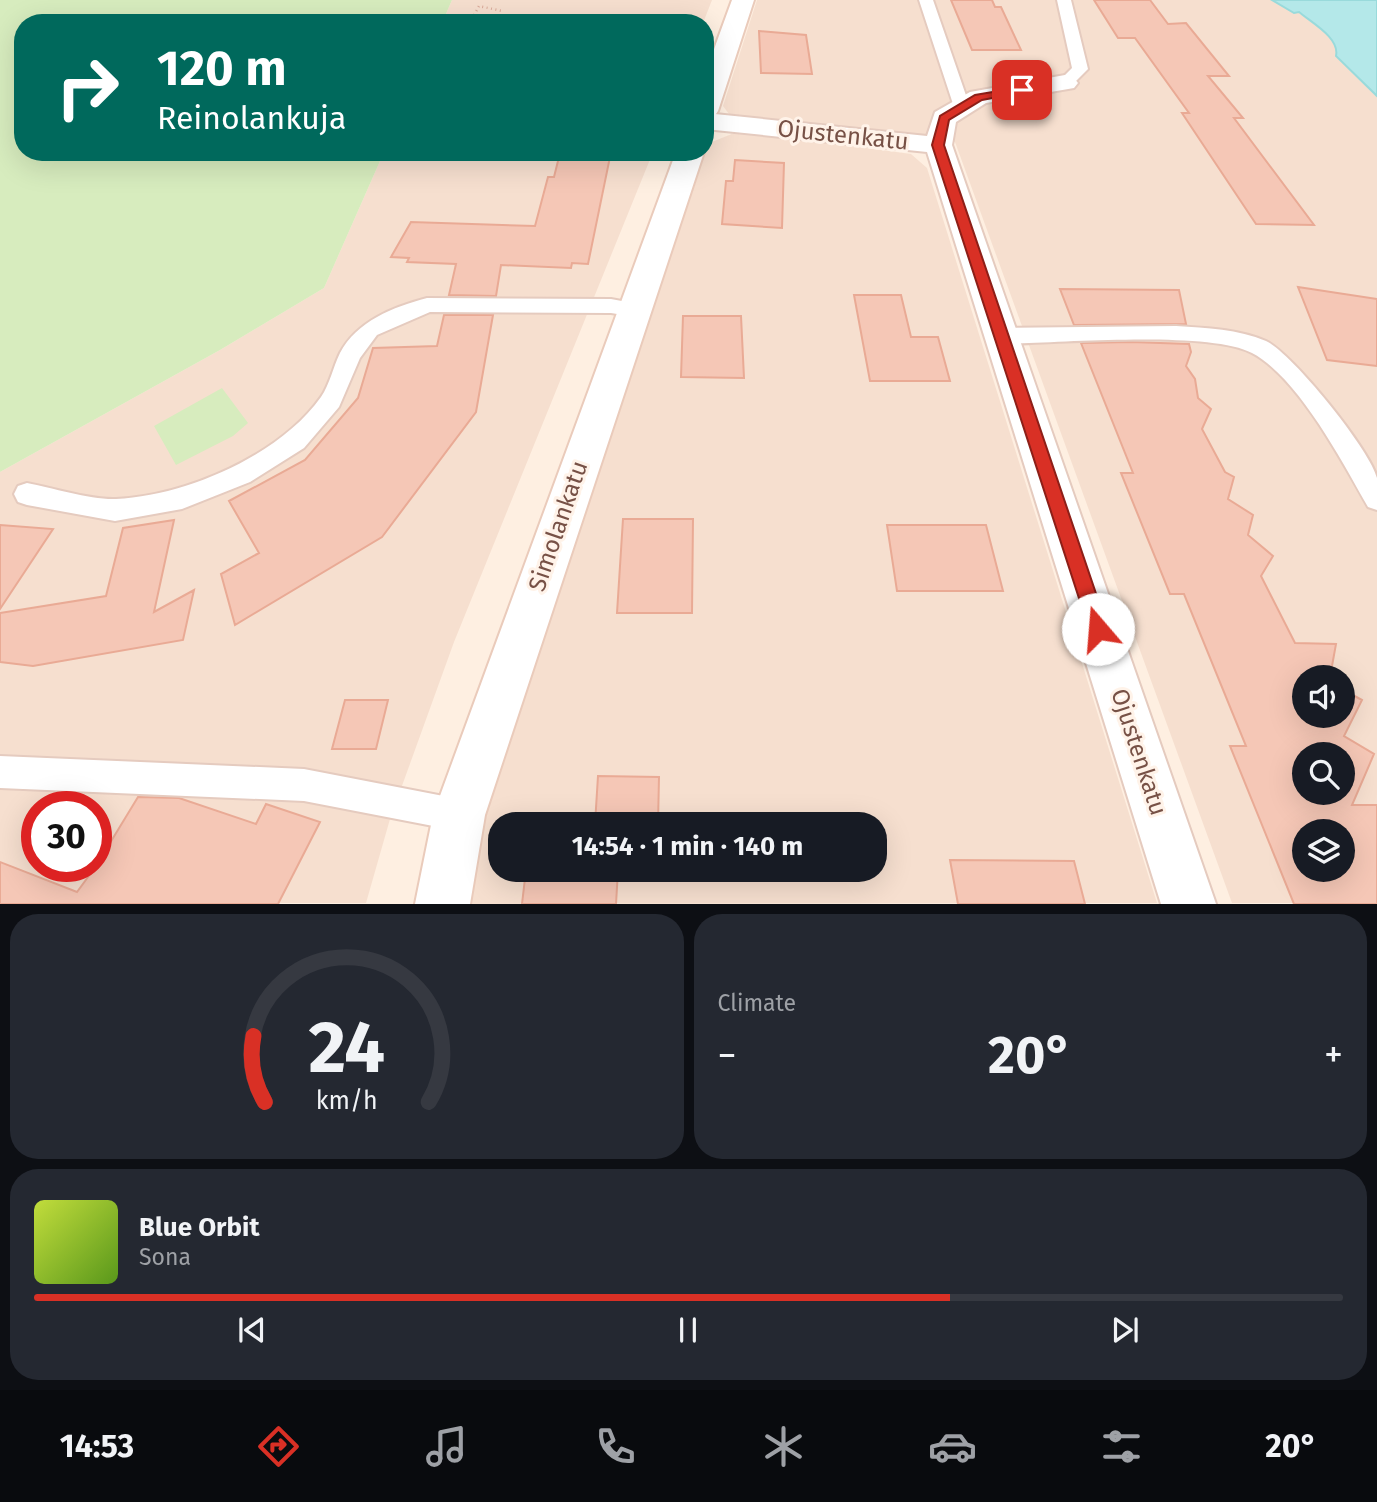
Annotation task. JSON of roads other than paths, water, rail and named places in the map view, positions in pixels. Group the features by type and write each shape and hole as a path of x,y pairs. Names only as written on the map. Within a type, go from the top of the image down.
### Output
{"street":[{"path":"714,69 743,0"},
{"path":"938,145 944,118 979,97 1065,83"},
{"name":"Ojustenkatu","path":"714,122 938,145 1189,904"},
{"name":"Simolankatu","path":"442,904 459,815 687,161"}],"lane":[{"path":"926,0 962,107"},
{"path":"1064,0 1080,69 1065,83"},
{"path":"27,494 115,510 182,498 241,474 295,441 331,401 349,355 369,330 427,305 611,306 636,310"},
{"path":"1001,337 1218,335 1258,346 1280,365 1341,437 1377,499"},
{"path":"0,772 304,785 459,815"}],"water":[{"path":"1272,0 1377,0 1377,96 1336,56 1334,43 1324,31 1299,12 1294,13"}]}
